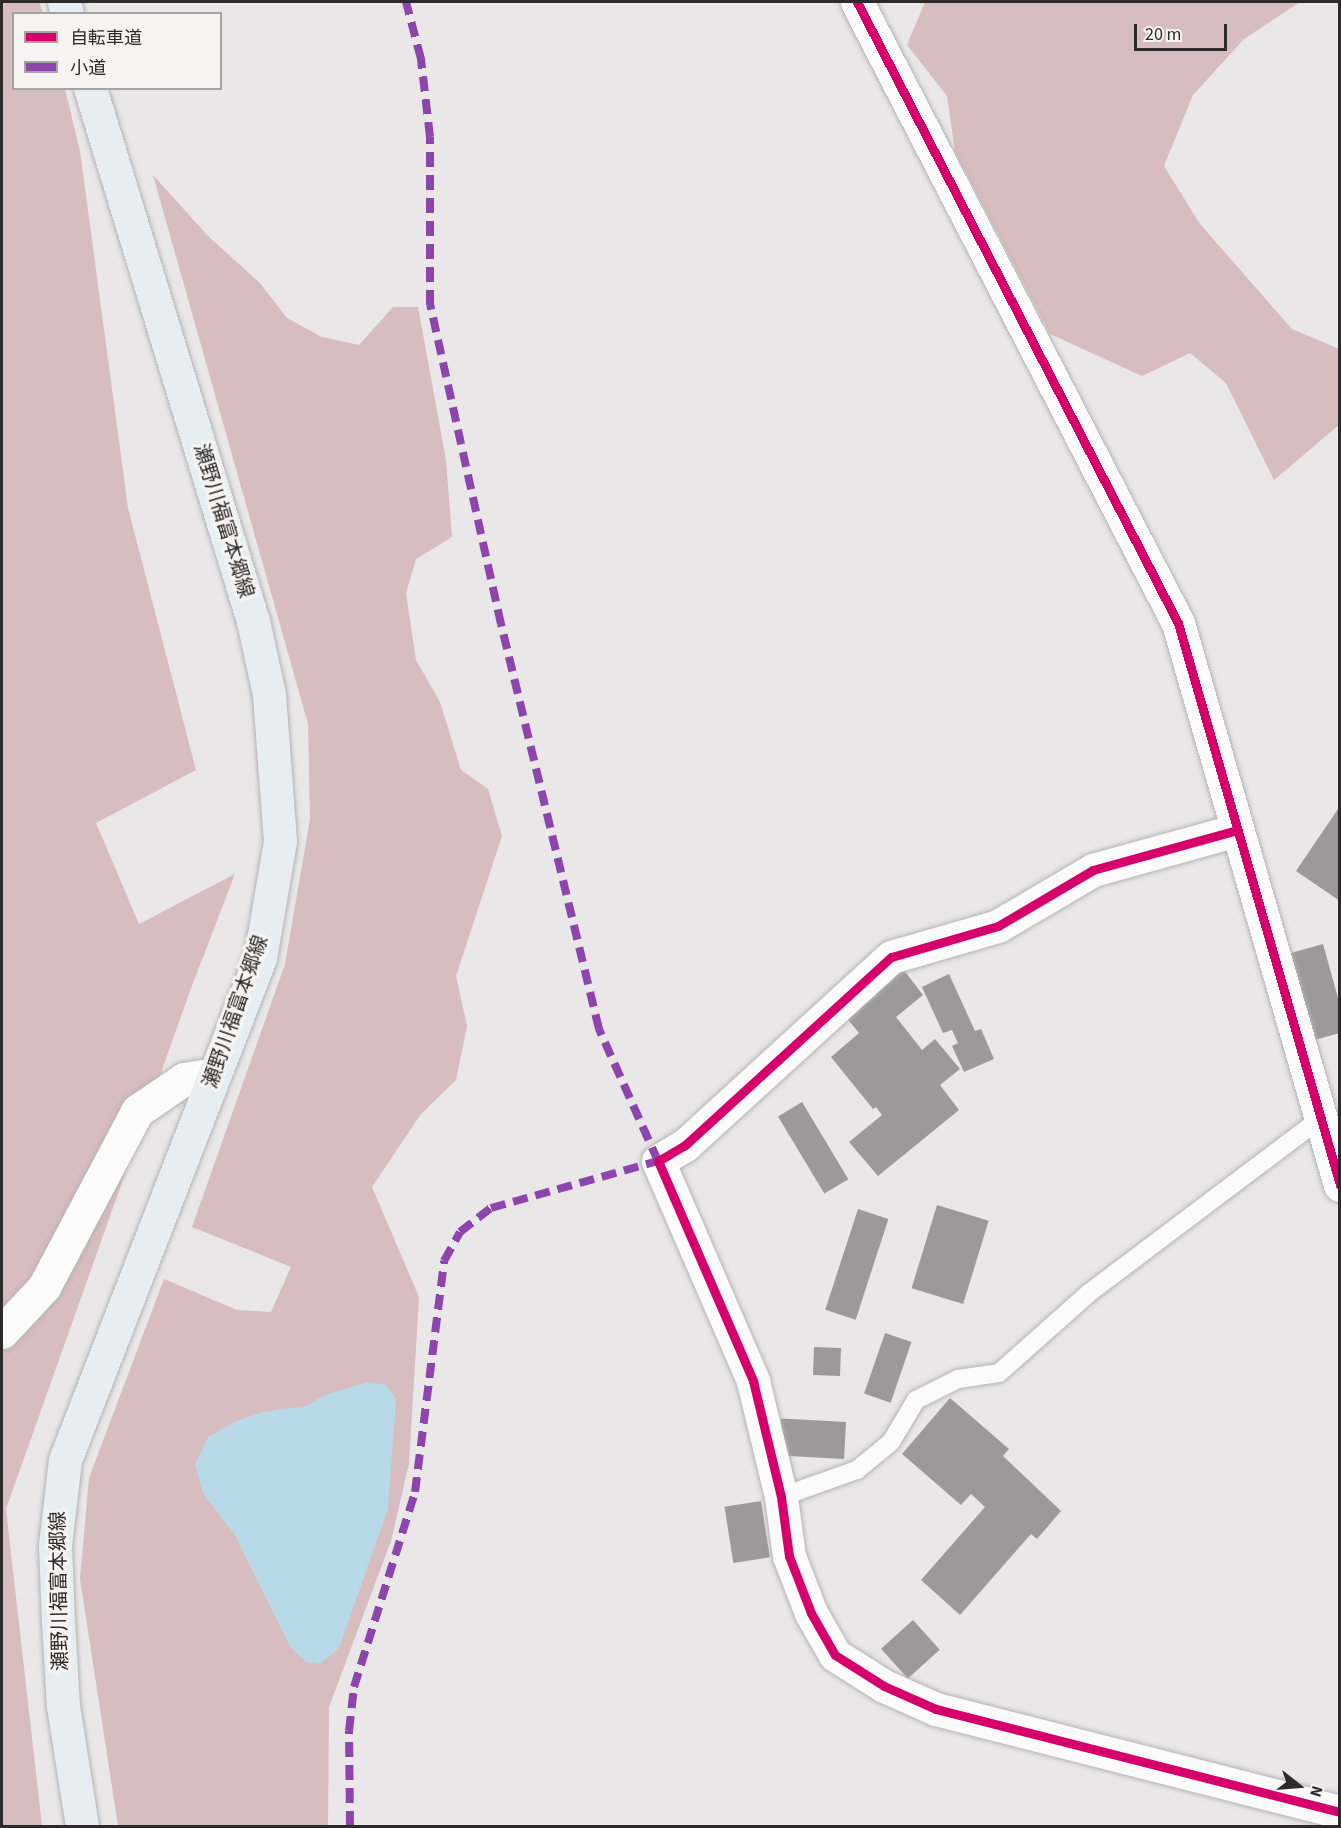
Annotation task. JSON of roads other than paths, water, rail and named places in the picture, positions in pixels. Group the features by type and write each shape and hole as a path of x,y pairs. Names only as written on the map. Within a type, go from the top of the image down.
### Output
{"main road":[{"name":"瀬野川福富本郷線","path":"82,1827 63,1706 58,1623 55,1545 65,1460 260,958 280,841 269,694 254,621 91,90"}],"street":[{"path":"857,2 1178,623 1237,830 1330,1114 1340,1185"},
{"path":"1237,830 1094,870 998,926 891,957 685,1145 658,1161 753,1381 781,1497 789,1556 811,1613 835,1655 884,1686 936,1709 1340,1812"},
{"path":"2,1332 44,1287 138,1111 184,1079 215,1074"}],"lane":[{"path":"781,1497 857,1470 891,1442 915,1400 958,1379 999,1372 1089,1293 1330,1114"}],"water":[{"path":"368,1382 386,1385 396,1399 388,1509 339,1648 320,1664 306,1662 291,1648 235,1535 203,1494 195,1464 208,1437 234,1422 262,1412 306,1406 325,1395"}]}
